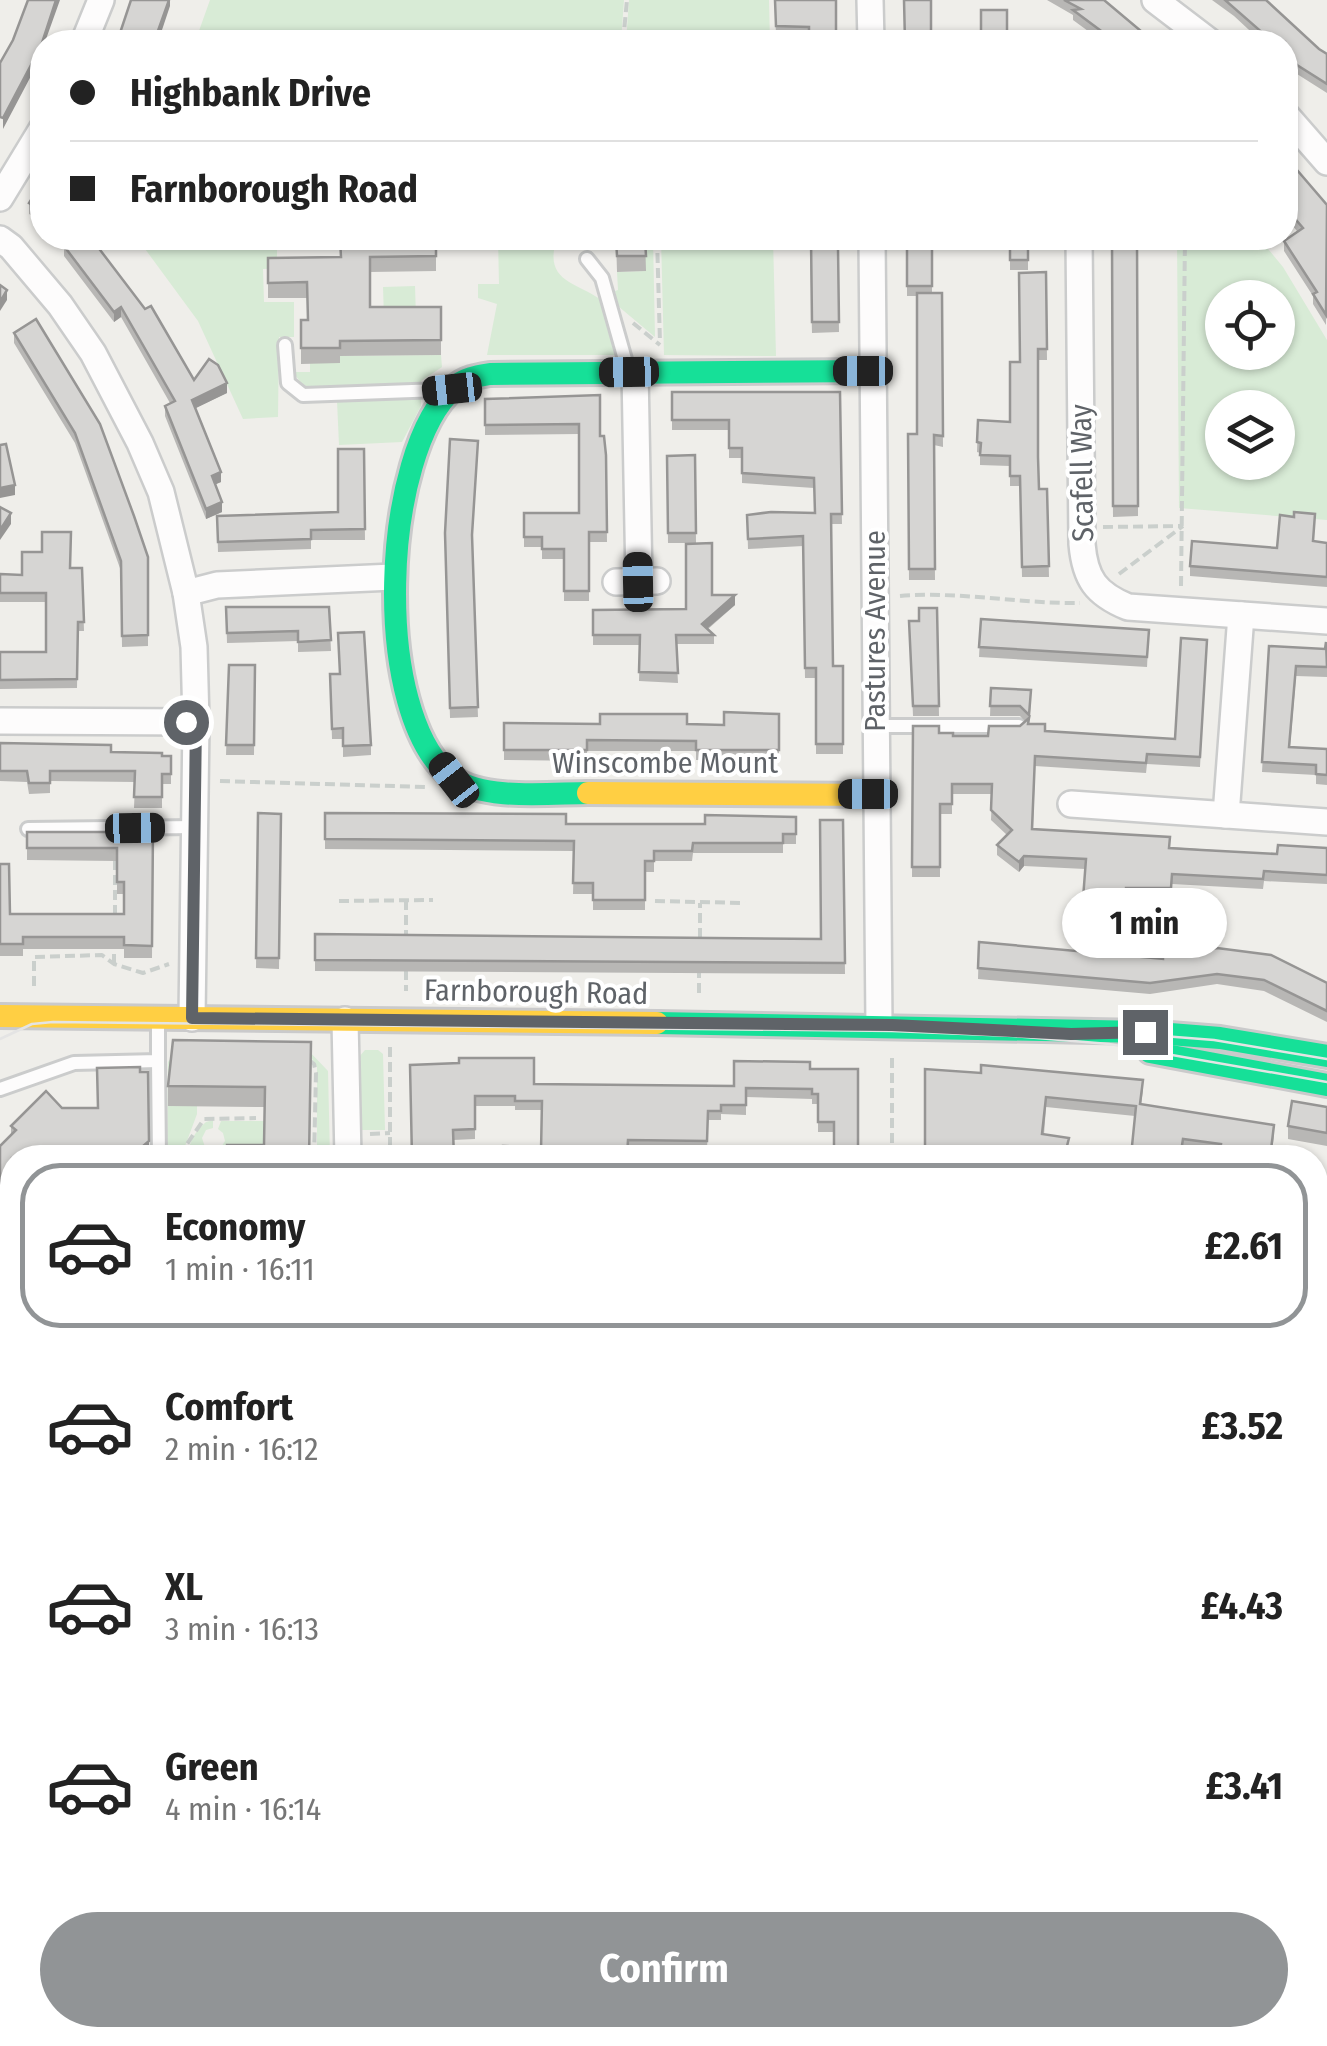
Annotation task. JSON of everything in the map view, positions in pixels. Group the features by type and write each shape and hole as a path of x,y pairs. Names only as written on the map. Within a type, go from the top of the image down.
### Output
{"street":[{"path":"89,30 100,0"},
{"path":"870,0 870,30"},
{"path":"1156,0 1195,30"},
{"path":"1298,129 1327,162"},
{"path":"0,198 30,148"},
{"path":"0,239 11,246 60,305 93,353 140,442 160,492 186,593 194,647 196,722 192,1018"},
{"name":"Pastures Avenue","path":"872,250 877,795 885,1025"},
{"name":"Scafell Way","path":"1079,250 1083,558 1102,594"},
{"path":"454,780 427,746 409,699 396,638 393,578 413,465 452,389 469,379 490,374 874,371"},
{"path":"637,581 642,372"},
{"path":"186,593 217,586 393,578"},
{"path":"1102,594 1128,607 1327,621"},
{"path":"1226,815 1241,615"},
{"path":"0,721 196,722"},
{"name":"Winscombe Mount","path":"454,780 500,792 877,795"},
{"path":"1071,804 1327,822"},
{"name":"Farnborough Road","path":"0,1016 885,1025 1071,1034 1145,1032 1220,1038 1327,1056"},
{"path":"344,1020 348,1145"},
{"name":"Farnborough Road","path":"1071,1034 1327,1084"}],"lane":[{"path":"586,259 600,272 610,304 642,372"},
{"path":"285,345 288,383 303,396 452,389"},
{"path":"876,726 1019,726"},
{"path":"28,829 194,827"},
{"path":"158,1018 158,1145"},
{"path":"0,1089 74,1062 158,1061"}],"path":[{"path":"625,30 627,0"},
{"path":"642,372 660,345 657,250"},
{"path":"1180,610 1185,250"},
{"path":"610,304 660,345"},
{"path":"1081,527 1183,526"},
{"path":"875,598 922,594 1041,604 1097,603 1102,594 1183,526"},
{"path":"195,781 440,787 454,780"},
{"path":"114,964 115,844"},
{"path":"406,900 406,938"},
{"path":"339,901 433,900"},
{"path":"655,902 745,903"},
{"path":"700,902 700,941"},
{"path":"34,991 34,956 102,956 143,973 193,956"},
{"path":"406,958 406,996"},
{"path":"699,998 700,960"},
{"path":"390,1020 390,1145"},
{"path":"885,1025 891,1145"},
{"path":"305,1059 315,1068 314,1145"},
{"path":"187,1145 204,1120 256,1118"}],"green space":[{"path":"210,0 624,0 622,30 199,30"},
{"path":"629,0 769,0 770,30 627,30"},
{"path":"146,250 277,250 277,261 307,268 263,269 264,302 294,302 294,337 279,337 278,417 243,419 198,321"},
{"path":"498,250 554,250 554,263 564,278 600,299 618,355 487,355 497,304 478,298 478,284 499,284"},
{"path":"645,250 653,250 655,337 618,306 615,291 617,272 645,271"},
{"path":"661,250 773,250 776,356 664,355"},
{"path":"1177,250 1269,250 1291,280 1205,280 1205,370 1295,370 1295,287 1327,340 1327,520 1179,508"},
{"path":"415,286 416,317 384,318 383,287"},
{"path":"441,355 442,367 421,381 421,386 310,388 293,372 310,372 310,363 340,356"},
{"path":"421,399 421,406 402,442 339,445 337,401"},
{"path":"305,1047 328,1071 330,1145 317,1145 317,1067"},
{"path":"179,1048 172,1106 197,1106 185,1145 167,1145 168,1062"},
{"path":"365,1050 383,1054 385,1130 360,1130 359,1057"},
{"path":"213,1120 213,1128 206,1130 202,1138 204,1145 190,1145 195,1133"},
{"path":"221,1121 265,1121 264,1145 222,1145 223,1133 218,1129"}],"building":[{"path":"28,0 56,0 46,30 30,30 30,67 3,118 0,63"},
{"path":"131,0 169,0 158,30 121,30"},
{"path":"775,0 836,0 836,30 776,26"},
{"path":"904,0 931,0 931,30 905,30"},
{"path":"1064,0 1104,0 1140,30 1100,30 1073,10 1081,9"},
{"path":"1225,0 1266,0 1327,54 1327,84 1298,66 1298,30 1259,30"},
{"path":"981,10 1007,10 1007,30 981,30"},
{"path":"1298,171 1327,205 1326,315 1313,294 1317,292 1290,250 1298,250 1298,231 1303,228 1298,222"},
{"path":"67,250 100,250 145,309 151,306 194,380 209,359 218,365 227,383 192,400 221,472 212,476 222,502 206,509 165,406 175,401 121,307 114,312"},
{"path":"341,250 436,250 436,256 370,257 370,307 441,307 441,340 340,341 340,348 301,348 301,320 308,320 307,282 268,283 268,258 341,257"},
{"path":"617,250 646,250 646,256 617,256"},
{"path":"811,250 838,250 839,322 812,322"},
{"path":"907,250 932,250 932,286 907,286"},
{"path":"1010,250 1028,250 1028,260 1010,260"},
{"path":"1112,250 1137,250 1138,506 1113,506"},
{"path":"1046,272 1047,349 1038,349 1038,457 1039,489 1047,489 1049,566 1022,567 1020,476 1010,476 1010,456 980,455 978,420 1010,422 1010,362 1020,362 1019,273"},
{"path":"917,293 942,293 943,436 934,435 935,569 909,569 908,434 917,434"},
{"path":"36,319 100,424 134,516 148,557 148,635 122,636 121,561 75,433 14,333"},
{"path":"672,392 840,392 842,514 831,514 833,666 843,666 843,744 816,744 816,668 805,668 803,536 748,539 747,515 815,513 814,478 742,473 742,448 729,448 729,420 672,420"},
{"path":"600,395 607,532 589,532 589,591 564,591 564,549 542,549 542,537 524,537 524,513 579,513 579,424 485,425 485,399"},
{"path":"450,439 478,441 472,535 478,707 450,708 445,533"},
{"path":"6,444 15,485 0,488 0,445"},
{"path":"338,449 364,449 365,529 311,530 311,539 218,542 217,516 338,512"},
{"path":"695,455 696,533 668,533 667,456"},
{"path":"0,507 11,513 0,530"},
{"path":"1294,512 1315,514 1313,541 1327,543 1327,577 1190,566 1192,541 1277,548 1280,515 1294,517"},
{"path":"42,532 71,532 70,568 82,568 84,622 78,622 77,679 0,680 0,652 46,652 46,593 0,593 0,574 22,575 22,552 42,552"},
{"path":"712,543 712,595 735,595 702,624 714,635 676,635 678,673 639,672 640,635 593,635 593,610 686,609 686,544"},
{"path":"226,607 329,607 331,640 298,642 298,631 227,633"},
{"path":"919,608 937,608 939,706 913,706 909,621 919,621"},
{"path":"981,619 1149,630 1147,657 979,647"},
{"path":"364,632 371,745 343,746 343,728 332,729 330,674 340,674 338,633"},
{"path":"1181,638 1207,640 1200,757 1147,754 1146,763 1035,756 1032,829 1170,837 1169,848 1277,854 1278,845 1327,848 1327,875 1264,871 1263,879 1172,874 1171,888 1126,888 1125,902 1083,899 1086,859 1024,856 1019,862 997,845 1012,830 991,810 992,784 952,784 952,804 940,804 940,867 912,867 913,726 939,726 939,733 953,736 988,736 989,726 1020,726 1029,718 1028,724 1045,724 1045,731 1175,739"},
{"path":"1326,642 1327,667 1296,666 1289,747 1327,749 1327,775 1316,774 1316,765 1262,762 1269,646 1325,649"},
{"path":"229,665 255,665 254,745 226,745"},
{"path":"991,688 1031,690 1029,715 1020,706 990,706"},
{"path":"724,712 779,714 779,750 696,750 696,741 587,740 587,750 504,750 504,723 600,724 600,714 687,714 687,724 724,725"},
{"path":"0,743 111,745 111,752 162,753 171,756 171,774 162,774 162,797 134,797 135,771 50,771 50,783 29,783 27,771 0,771"},
{"path":"258,813 281,814 279,958 256,958"},
{"path":"325,813 566,814 566,824 705,824 705,815 796,817 796,834 783,834 783,843 693,843 692,851 654,851 654,861 645,861 645,900 593,900 593,883 573,883 574,841 325,839"},
{"path":"820,820 843,820 845,963 315,960 315,934 821,939"},
{"path":"153,829 152,946 124,945 124,937 23,937 23,944 0,944 0,864 9,864 10,914 124,914 124,882 117,882 117,848 27,848 27,832"},
{"path":"979,942 1163,959 1217,948 1271,955 1327,983 1327,1011 1264,980 1217,974 1150,983 978,968"},
{"path":"173,1040 311,1042 309,1145 264,1145 265,1087 168,1086"},
{"path":"459,1058 534,1058 534,1084 734,1086 734,1061 810,1062 810,1069 858,1069 858,1145 834,1145 834,1122 818,1122 818,1094 812,1094 812,1089 746,1088 746,1105 721,1105 721,1111 708,1111 707,1141 541,1145 542,1101 475,1096 475,1129 453,1130 454,1145 412,1145 410,1065 459,1063"},
{"path":"981,1065 1143,1080 1140,1104 1274,1125 1272,1145 1221,1145 1183,1139 1182,1145 1132,1145 1136,1106 1046,1097 1042,1134 1069,1138 1067,1145 925,1145 925,1069 981,1073"},
{"path":"140,1067 140,1072 148,1072 149,1141 144,1145 1,1145 16,1130 11,1126 46,1091 62,1108 98,1108 97,1068"},
{"path":"1292,1101 1327,1107 1327,1133 1288,1126"}],"tram line":[{"path":"0,1039 32,1024 53,1022 892,1031 1109,1044 1327,1082"},
{"path":"1112,1032 1214,1040 1327,1059"}],"traffic: fast":[{"path":"588,793 482,790 453,778 426,746 408,700 398,644 395,583 400,522 412,466 430,419 455,387 490,374 873,371"},
{"path":"657,1023 1145,1032 1220,1038 1327,1056"},
{"path":"1150,1052 1327,1085"}],"traffic: slow":[{"path":"588,793 877,795"},
{"path":"0,1016 657,1023"}],"route":[{"path":"186,722 196,722 192,1018 892,1025 1071,1034 1145,1032"}]}
